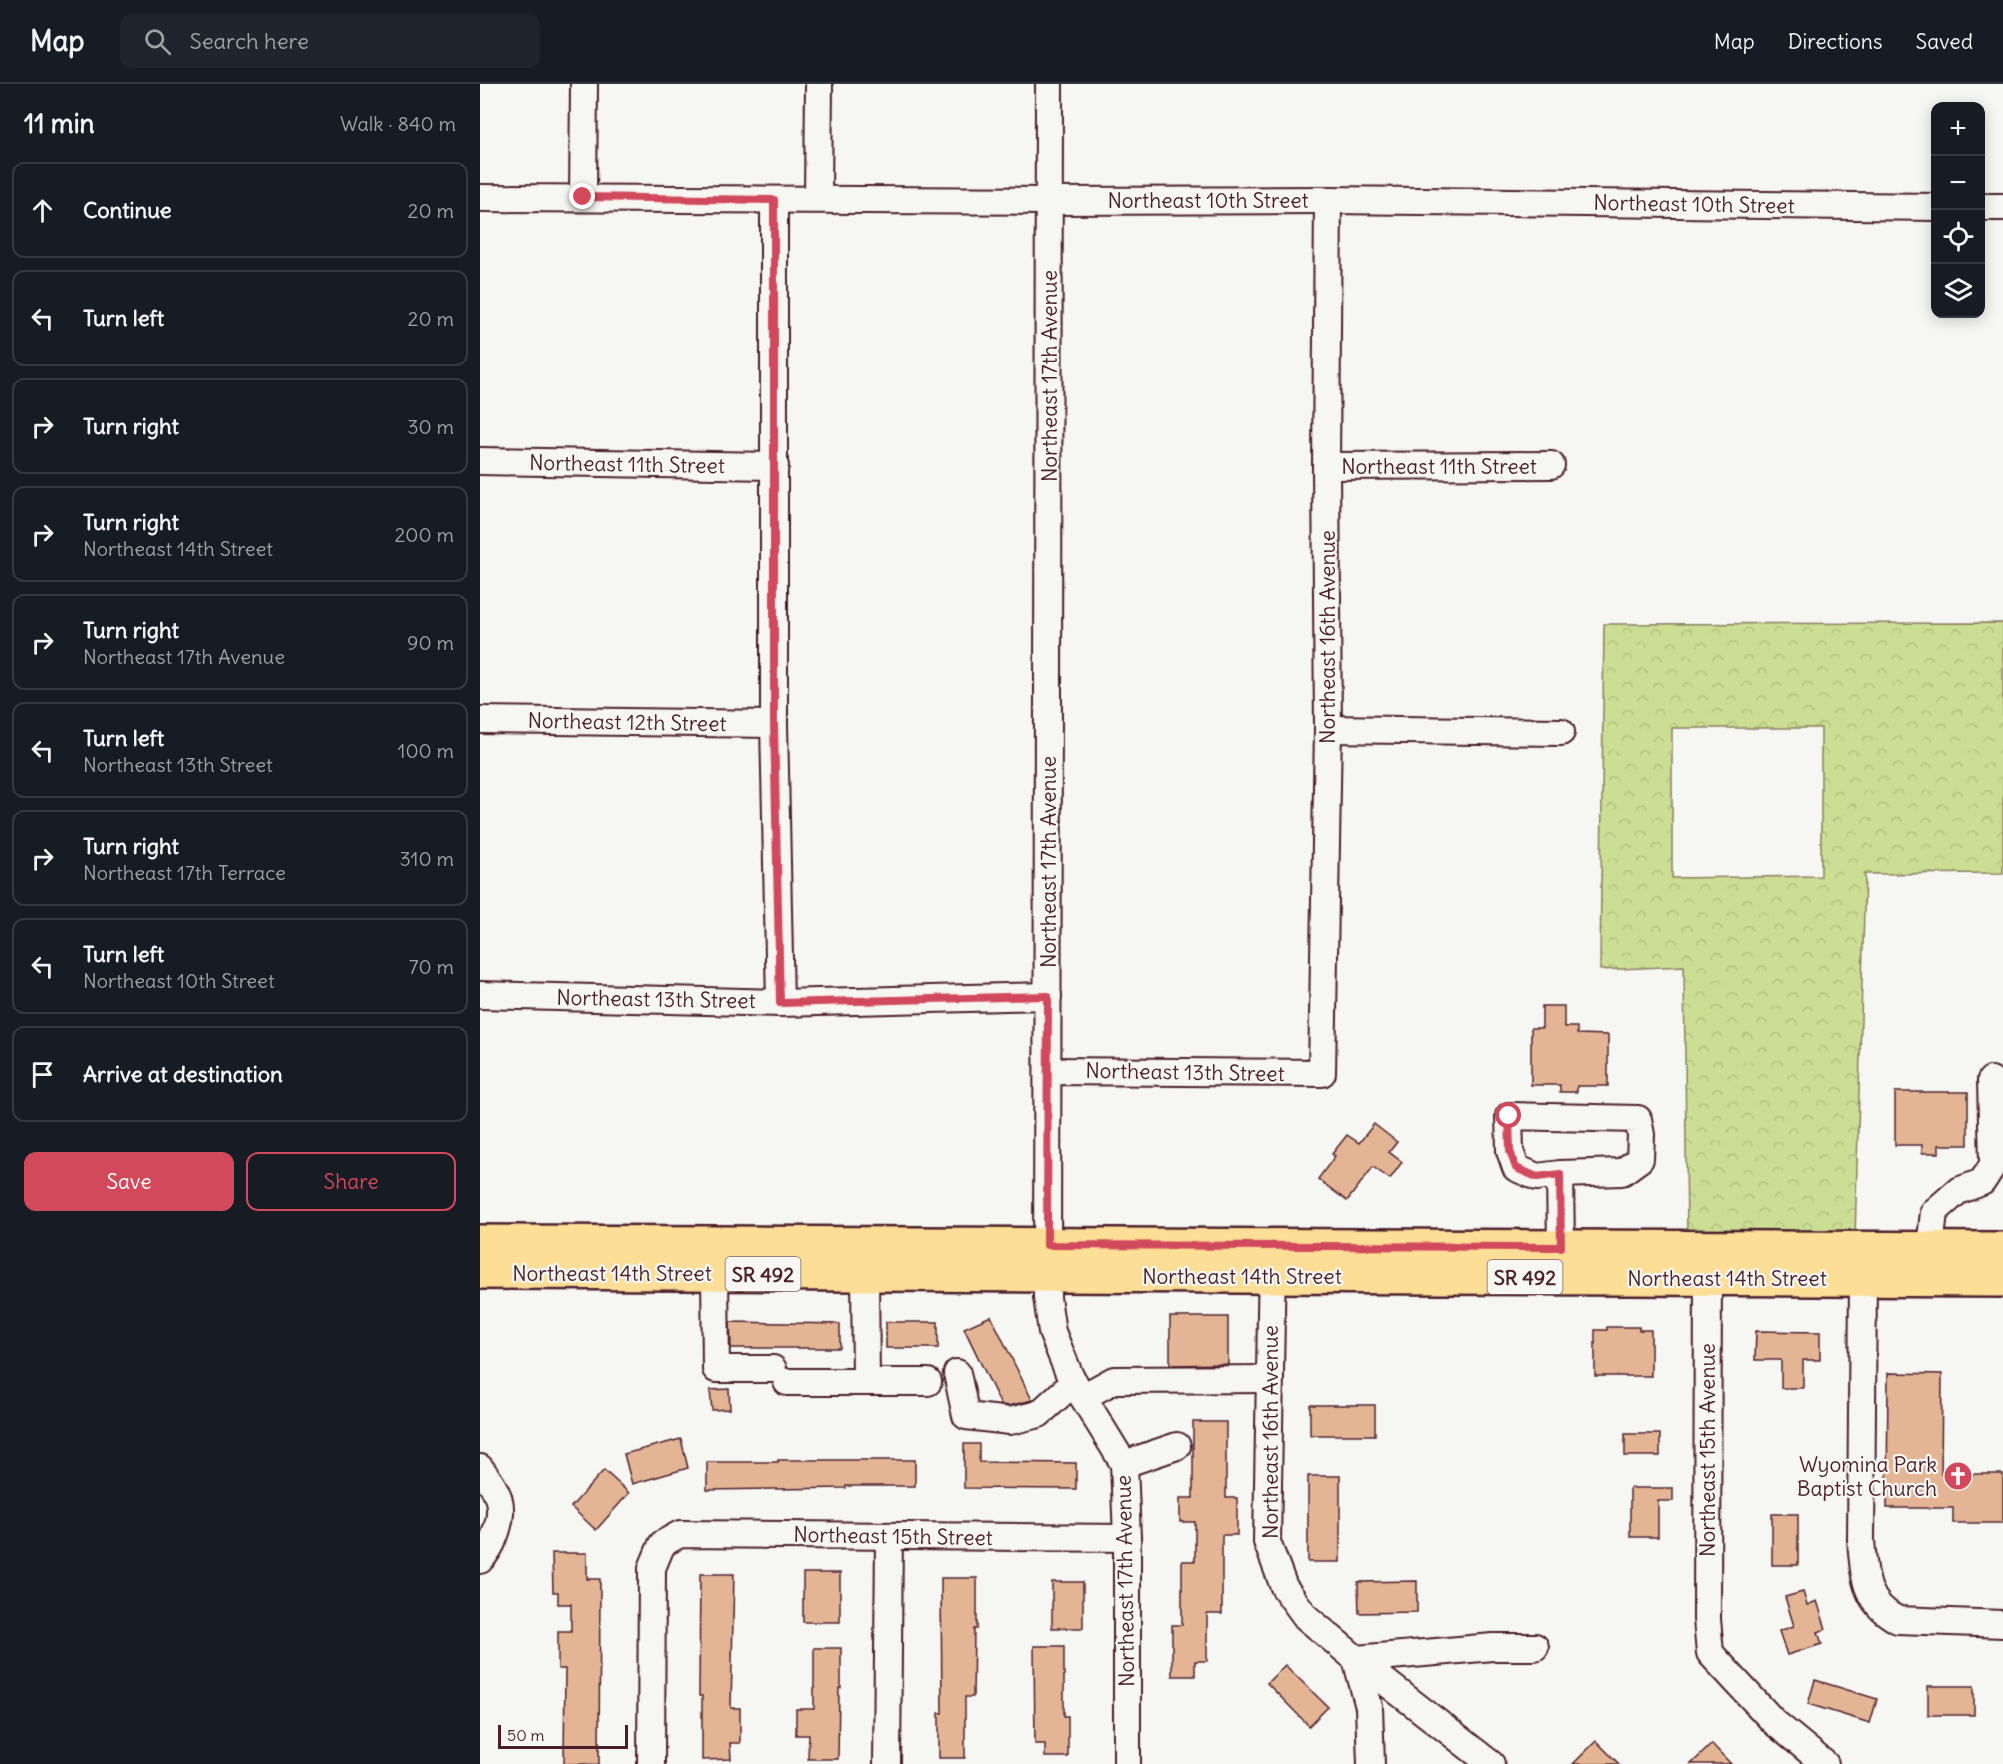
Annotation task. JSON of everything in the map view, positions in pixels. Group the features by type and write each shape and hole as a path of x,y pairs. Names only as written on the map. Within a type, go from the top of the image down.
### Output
{"main road":[{"name":"Northeast 14th Street","path":"480,1242 1047,1260 1708,1263 1930,1248 2003,1249"},
{"name":"Northeast 14th Street","path":"1272,1261 1561,1247 1863,1279 2003,1280"},
{"name":"Northeast 14th Street","path":"480,1272 864,1274 1047,1260"}],"street":[{"path":"583,197 584,84"},
{"path":"818,199 819,84"},
{"name":"Northeast 17th Avenue","path":"1049,84 1048,1307 1052,1332 1078,1390 1124,1464 1127,1538 1127,1764"},
{"name":"Northeast 10th Street","path":"480,198 1328,200 1931,207"},
{"path":"774,200 774,724 780,1003"},
{"name":"Northeast 16th Avenue","path":"1322,1073 1328,729 1326,466 1328,200"},
{"path":"1985,207 2003,207"},
{"name":"Northeast 11th Street","path":"480,461 775,466"},
{"name":"Northeast 11th Street","path":"1326,466 1551,465"},
{"name":"Northeast 12th Street","path":"480,720 774,724"},
{"path":"1328,729 1561,732"},
{"name":"Northeast 13th Street","path":"480,995 780,1003 1048,996"},
{"name":"Northeast 13th Street","path":"1049,1071 1322,1073"},
{"path":"1930,1248 1934,1212 1958,1191 1982,1182 1993,1165 1991,1080"},
{"path":"1509,1116 1638,1119 1641,1135 1640,1159 1622,1172 1560,1174 1537,1177 1516,1168 1510,1151 1509,1116"},
{"path":"1560,1174 1561,1247"},
{"name":"Northeast 16th Avenue","path":"1272,1261 1267,1542 1284,1587 1306,1617 1491,1764"},
{"name":"Northeast 15th Avenue","path":"1708,1263 1707,1620 1710,1653 1774,1722 1825,1764"},
{"path":"715,1274 716,1369 866,1382 928,1382"},
{"path":"864,1274 866,1382"},
{"path":"1863,1279 1862,1540 1867,1587 1875,1602 1887,1615 1898,1620 2003,1624"},
{"path":"957,1373 966,1416 1010,1421 1039,1414 1078,1390 1114,1380 1270,1379"},
{"path":"1124,1464 1177,1446"},
{"path":"480,1468 494,1486 501,1504 501,1520 493,1541 480,1560"},
{"name":"Northeast 15th Street","path":"651,1764 652,1568 662,1544 680,1534 1127,1538"},
{"path":"887,1764 889,1536"},
{"path":"1371,1764 1369,1707 1356,1659 1494,1647 1535,1647"}],"green space":[{"path":"2003,623 2003,873 1865,874 1855,1238 1687,1237 1684,966 1600,970 1604,624","holes":["1672,728 1821,728 1821,876 1672,878"]}],"building":[{"path":"1542,1006 1564,1006 1564,1027 1577,1027 1577,1034 1608,1035 1608,1086 1577,1086 1577,1092 1560,1092 1560,1085 1531,1085 1531,1028 1542,1028"},
{"path":"1895,1092 1968,1092 1968,1145 1939,1145 1939,1153 1922,1153 1922,1145 1895,1145"},
{"path":"1374,1124 1397,1142 1389,1152 1402,1162 1390,1179 1373,1167 1347,1201 1318,1179 1335,1156 1332,1154 1347,1135 1359,1143"},
{"path":"991,1316 1032,1400 1009,1406 1001,1405 964,1328"},
{"path":"1170,1317 1228,1317 1228,1364 1170,1365"},
{"path":"730,1322 840,1324 840,1348 731,1348"},
{"path":"886,1322 938,1322 938,1348 886,1348"},
{"path":"1607,1327 1639,1327 1639,1330 1651,1330 1651,1376 1595,1376 1595,1330 1607,1330"},
{"path":"1756,1331 1820,1332 1820,1360 1803,1360 1803,1388 1781,1388 1781,1360 1755,1360"},
{"path":"1888,1373 1942,1374 1941,1474 2003,1474 2003,1523 1953,1523 1953,1508 1887,1508"},
{"path":"729,1389 730,1409 712,1410 710,1390"},
{"path":"1310,1405 1375,1405 1375,1435 1310,1435"},
{"path":"1193,1422 1226,1422 1226,1498 1237,1498 1237,1535 1222,1535 1222,1614 1207,1614 1207,1661 1195,1661 1195,1676 1172,1676 1172,1625 1182,1625 1182,1561 1195,1561 1195,1522 1180,1522 1180,1498 1193,1498"},
{"path":"1625,1434 1660,1434 1660,1456 1625,1456"},
{"path":"681,1439 688,1468 632,1484 624,1454"},
{"path":"964,1444 979,1444 979,1462 1076,1463 1076,1489 964,1488"},
{"path":"778,1460 915,1460 915,1486 707,1490 707,1462 778,1462"},
{"path":"604,1470 629,1493 596,1530 571,1507"},
{"path":"1308,1476 1340,1476 1340,1562 1308,1562"},
{"path":"1630,1488 1673,1488 1673,1501 1658,1501 1658,1537 1630,1537"},
{"path":"1772,1514 1798,1514 1798,1565 1772,1565"},
{"path":"552,1553 587,1553 587,1579 600,1579 599,1764 564,1764 565,1669 558,1669 558,1631 571,1631 571,1604 558,1604 558,1592 553,1592"},
{"path":"803,1573 840,1573 840,1622 803,1622"},
{"path":"700,1574 734,1574 731,1708 740,1708 740,1743 730,1743 731,1759 702,1760 702,1696 699,1696"},
{"path":"941,1578 977,1578 973,1697 965,1697 965,1758 939,1758 939,1713 942,1713"},
{"path":"1417,1581 1417,1612 1359,1613 1358,1582"},
{"path":"1052,1582 1083,1582 1083,1628 1052,1628"},
{"path":"1803,1592 1807,1605 1817,1601 1826,1629 1818,1632 1822,1644 1787,1655 1779,1631 1794,1626 1785,1597"},
{"path":"1034,1646 1064,1646 1064,1716 1068,1716 1068,1757 1045,1757 1045,1744 1035,1744"},
{"path":"814,1648 841,1648 838,1759 808,1759 809,1735 796,1735 796,1709 814,1709"},
{"path":"1285,1665 1328,1707 1309,1726 1267,1683"},
{"path":"1815,1680 1877,1699 1870,1723 1808,1704"},
{"path":"1928,1686 1974,1686 1974,1715 1928,1715"},
{"path":"1596,1741 1619,1764 1573,1764"},
{"path":"1712,1744 1731,1764 1691,1764"}],"place":[{"name":"Wyomina Park Baptist Church","path":"1958,1476"}],"route":[{"path":"583,197 774,200 774,724 780,1003 1048,996 1047,1245 1561,1247 1560,1174 1537,1177 1516,1168 1510,1151 1509,1116"}]}
